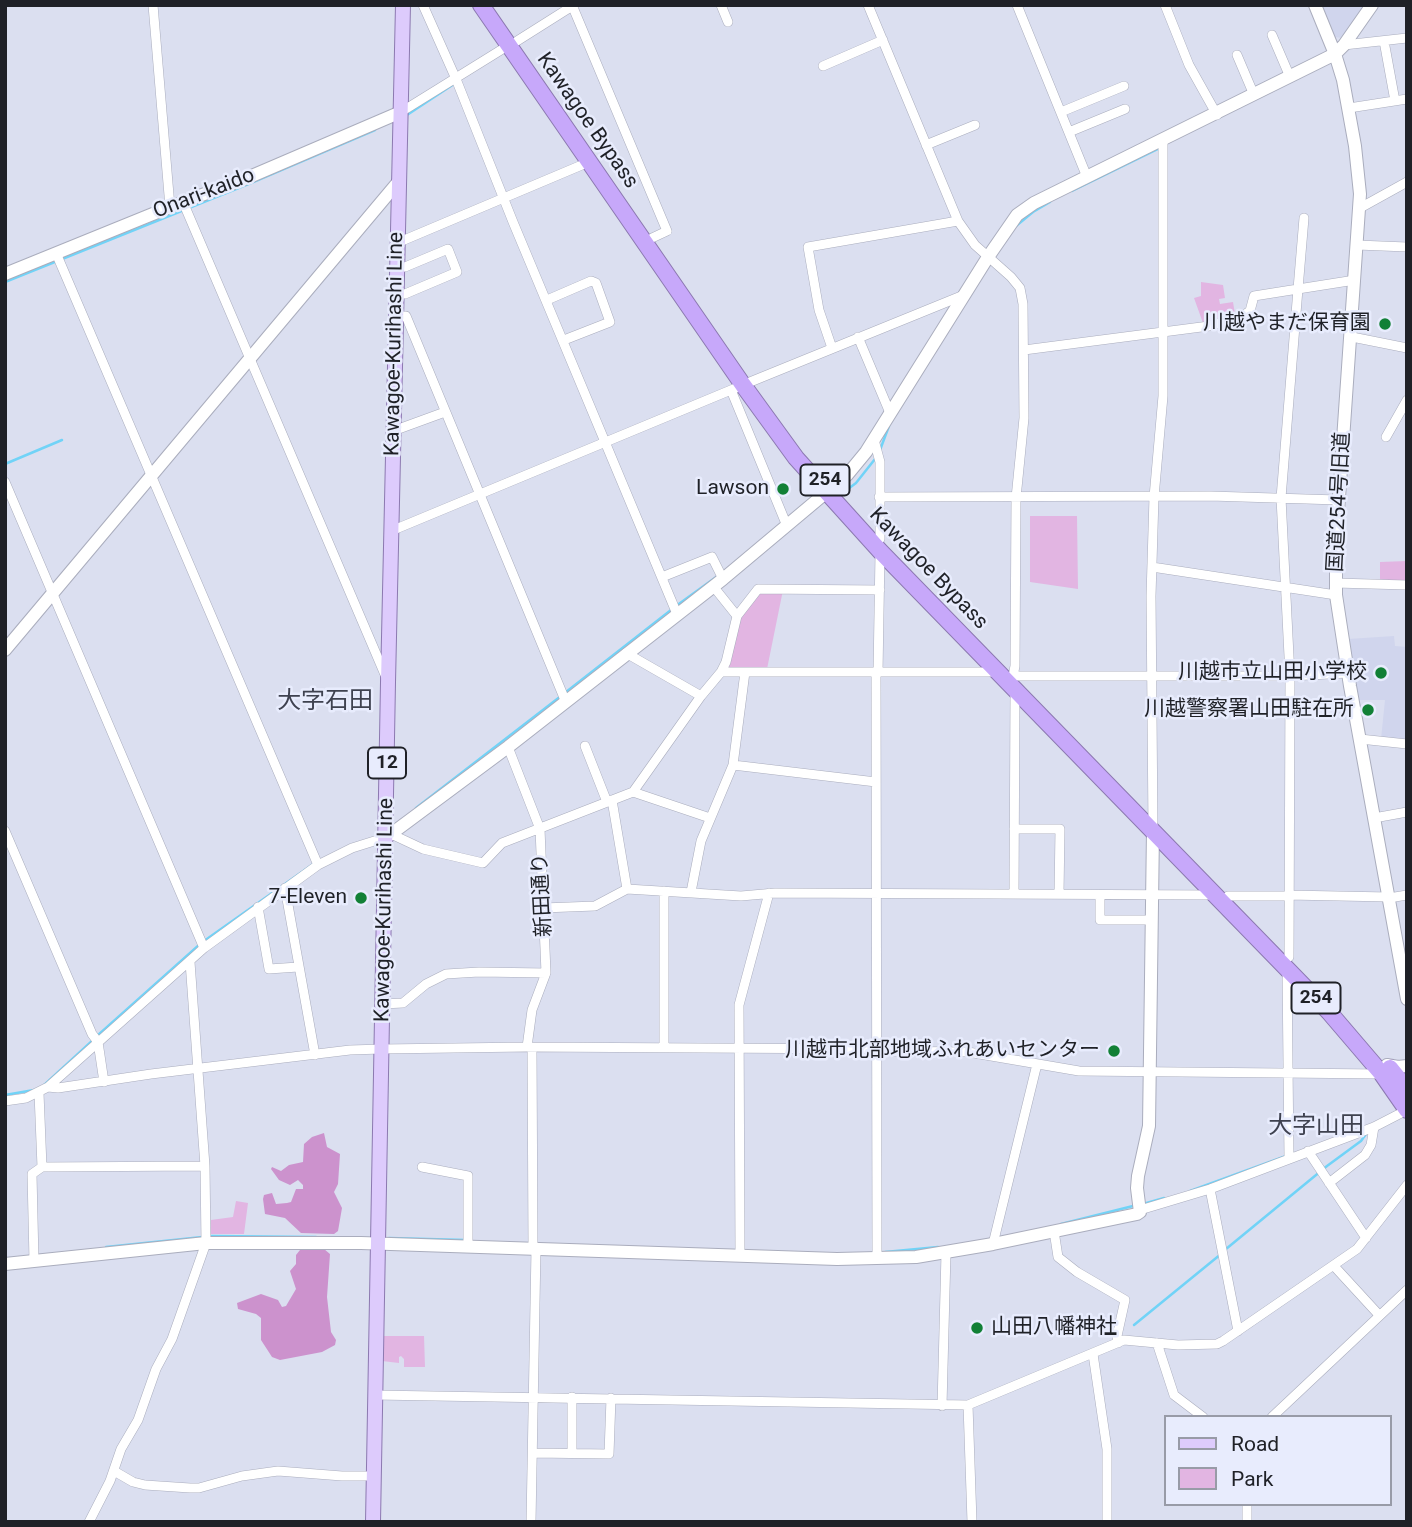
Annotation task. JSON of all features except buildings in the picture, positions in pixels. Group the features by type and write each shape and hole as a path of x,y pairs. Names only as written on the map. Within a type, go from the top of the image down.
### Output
{"highway":[{"name":"Kawagoe Bypass","path":"481,5 513,43 652,238 741,386"},
{"name":"Kawagoe Bypass","path":"493,5 513,43 589,162 741,386 828,491 1288,963 1329,1012 1384,1070 1407,1089"},
{"name":"Kawagoe Bypass","path":"1384,1070 1407,1110"}],"main road":[{"name":"Kawagoe-Kurihashi Line","path":"373,1522 389,836 388,682 403,5"}],"street":[{"path":"153,5 170,207"},
{"path":"423,5 677,614"},
{"path":"720,5 728,22"},
{"path":"868,5 958,221 988,257 1020,288 1024,418 1016,498 1015,666 1009,679 1014,894"},
{"path":"1017,5 1087,177"},
{"path":"1165,5 1189,65 1217,115"},
{"name":"国道254号旧道","path":"1315,5 1340,50 1359,176 1360,208 1352,337 1338,500 1336,589 1348,673 1407,999"},
{"path":"1340,50 1372,5"},
{"path":"401,112 573,6 667,232 652,238"},
{"path":"1272,35 1290,77"},
{"path":"5,1101 39,1093 48,1087 204,947 318,865 389,836 508,747 718,582 828,491 856,466 874,440 1017,215 1034,203 1217,115 1340,50 1407,38"},
{"path":"823,66 883,40"},
{"path":"1384,41 1395,101"},
{"path":"1237,55 1254,95"},
{"path":"1061,112 1124,86"},
{"path":"1349,108 1407,99"},
{"path":"1069,132 1125,109"},
{"name":"Onari-kaido","path":"5,274 312,152 401,112"},
{"path":"926,145 975,125"},
{"path":"1140,1210 1138,1176 1149,1126 1151,1072 1152,566 1154,497 1163,396 1163,140"},
{"path":"397,243 589,162"},
{"path":"5,650 399,181"},
{"path":"1360,208 1407,182"},
{"path":"183,202 388,682"},
{"path":"1289,1158 1290,676 1281,498 1304,218"},
{"path":"832,348 819,310 808,247 958,221"},
{"path":"1357,245 1407,247"},
{"path":"397,268 447,249 457,272 405,294 397,294"},
{"path":"56,253 318,865"},
{"path":"1024,350 1209,326 1250,311 1254,296 1355,280"},
{"path":"547,300 591,281 596,283 610,322 564,340"},
{"path":"391,531 964,295"},
{"path":"396,316 406,316 565,700"},
{"path":"858,337 890,413"},
{"path":"1352,337 1407,348"},
{"path":"741,386 787,526"},
{"path":"1386,437 1407,400"},
{"path":"393,431 445,412"},
{"path":"874,440 880,462 876,782 877,1258"},
{"path":"5,482 204,947"},
{"path":"880,497 1338,500"},
{"path":"662,577 712,557 718,582 737,616"},
{"path":"1152,566 1285,588 1336,589 1407,585"},
{"path":"389,836 423,849 483,863 502,843 633,792 721,672 737,616 758,589 880,590"},
{"path":"626,653 701,696"},
{"path":"721,672 877,673 1009,679 1348,673"},
{"path":"691,892 696,856 733,765 745,672"},
{"path":"1360,739 1407,744"},
{"path":"584,746 610,801 627,889"},
{"name":"新田通り","path":"508,747 540,829 546,973 532,1010 530,1047 534,1249 531,1522"},
{"path":"733,765 876,782"},
{"path":"633,792 710,818"},
{"path":"1374,818 1407,812"},
{"path":"1014,830 1060,829 1059,894"},
{"path":"5,831 92,1034 98,1042 104,1082"},
{"path":"285,888 315,1055"},
{"path":"543,908 594,906 627,889 741,896 769,893 1407,895"},
{"path":"664,891 664,1048"},
{"path":"740,1256 739,1005 769,893"},
{"path":"1100,895 1100,920 1152,920"},
{"path":"258,907 269,969 298,967"},
{"path":"89,1522 114,1471 121,1449 138,1420 156,1368 172,1339 206,1243 205,1166 190,962"},
{"path":"383,1004 402,1003 426,984 446,974 546,973"},
{"path":"48,1087 58,1088 197,1069 383,1049 739,1048 968,1052 1079,1071 1288,1073 1384,1070 1407,1066"},
{"path":"993,1244 1037,1064"},
{"path":"39,1093 42,1167"},
{"path":"5,1264 206,1243 379,1244 877,1258 946,1253 1134,1215 1140,1210 1210,1189 1374,1127 1407,1110"},
{"path":"1329,1183 1365,1155 1371,1145 1374,1127"},
{"path":"1308,1151 1366,1238"},
{"path":"34,1261 32,1174 42,1167 205,1166"},
{"path":"422,1167 468,1176 468,1247"},
{"path":"375,1395 968,1405 1124,1340 1217,1344 1357,1249 1407,1185"},
{"path":"1210,1189 1238,1331"},
{"path":"1054,1231 1058,1258 1125,1300 1117,1336 1118,1343"},
{"path":"942,1406 946,1253"},
{"path":"1334,1266 1379,1315"},
{"path":"1274,1415 1407,1290"},
{"path":"1157,1343 1174,1395 1200,1415"},
{"path":"1093,1354 1107,1449 1107,1522"},
{"path":"572,1397 572,1453"},
{"path":"533,1453 610,1453 611,1398"},
{"path":"968,1405 972,1522"},
{"path":"114,1471 133,1482 145,1485 190,1488 278,1471 374,1476"}],"shaded area":[{"path":"1322,5 1366,5 1343,38 1334,37"},
{"name":"川越市立山田小学校","path":"1394,636 1395,646 1407,647 1407,741 1381,739 1385,700 1359,700 1348,639"},
{"path":"324,1133 327,1147 340,1154 338,1184 334,1192 342,1208 338,1231 334,1234 301,1233 285,1218 265,1214 263,1199 264,1195 272,1193 276,1204 291,1202 296,1189 303,1189 303,1185 298,1180 290,1185 279,1180 271,1169 272,1167 281,1171 289,1165 303,1162 304,1144 312,1137"},
{"path":"324,1249 330,1254 327,1297 335,1345 322,1352 280,1360 272,1357 261,1340 261,1318 238,1309 237,1303 261,1294 278,1300 282,1307 286,1306 296,1289 290,1271 296,1264 296,1255 300,1250"}],"green space":[{"path":"1201,282 1223,285 1225,298 1219,299 1220,304 1233,302 1235,314 1203,323 1194,298 1201,296"},
{"path":"1030,516 1077,516 1078,589 1030,582"},
{"path":"1407,561 1407,582 1380,581 1380,562"},
{"path":"760,590 783,590 767,669 727,668 739,617"},
{"path":"236,1201 248,1203 244,1234 210,1234 211,1220 233,1217"},
{"path":"381,1336 424,1336 425,1367 404,1367 404,1359 401,1356 399,1363 382,1361"}],"waterway":[{"path":"407,115 454,84"},
{"path":"5,282 375,130"},
{"path":"1072,191 1160,148"},
{"path":"1016,226 1050,202"},
{"path":"880,450 889,426"},
{"path":"5,464 62,440"},
{"path":"837,490 848,489 856,483 875,459"},
{"path":"676,606 719,575"},
{"path":"566,692 671,610"},
{"path":"416,808 561,696"},
{"path":"204,941 316,862"},
{"path":"97,1036 199,945"},
{"path":"43,1086 92,1041"},
{"path":"5,1095 34,1090"},
{"path":"1226,1249 1361,1141 1366,1134"},
{"path":"1190,1191 1286,1156"},
{"path":"1143,1204 1164,1198"},
{"path":"1061,1224 1137,1205"},
{"path":"106,1247 212,1236 316,1237"},
{"path":"389,1238 466,1240"},
{"path":"885,1252 938,1247"},
{"path":"1134,1325 1221,1254"}],"place":[{"name":"川越やまだ保育園","path":"1385,324"},
{"name":"Lawson","path":"783,489"},
{"name":"川越市立山田小学校","path":"1381,673"},
{"name":"川越警察署山田駐在所","path":"1368,710"},
{"name":"7-Eleven","path":"361,898"},
{"name":"川越市北部地域ふれあいセンター","path":"1114,1051"},
{"name":"山田八幡神社","path":"977,1328"}],"district":[{"name":"大字石田","path":"325,702"},
{"name":"大字山田","path":"1316,1127"}]}
